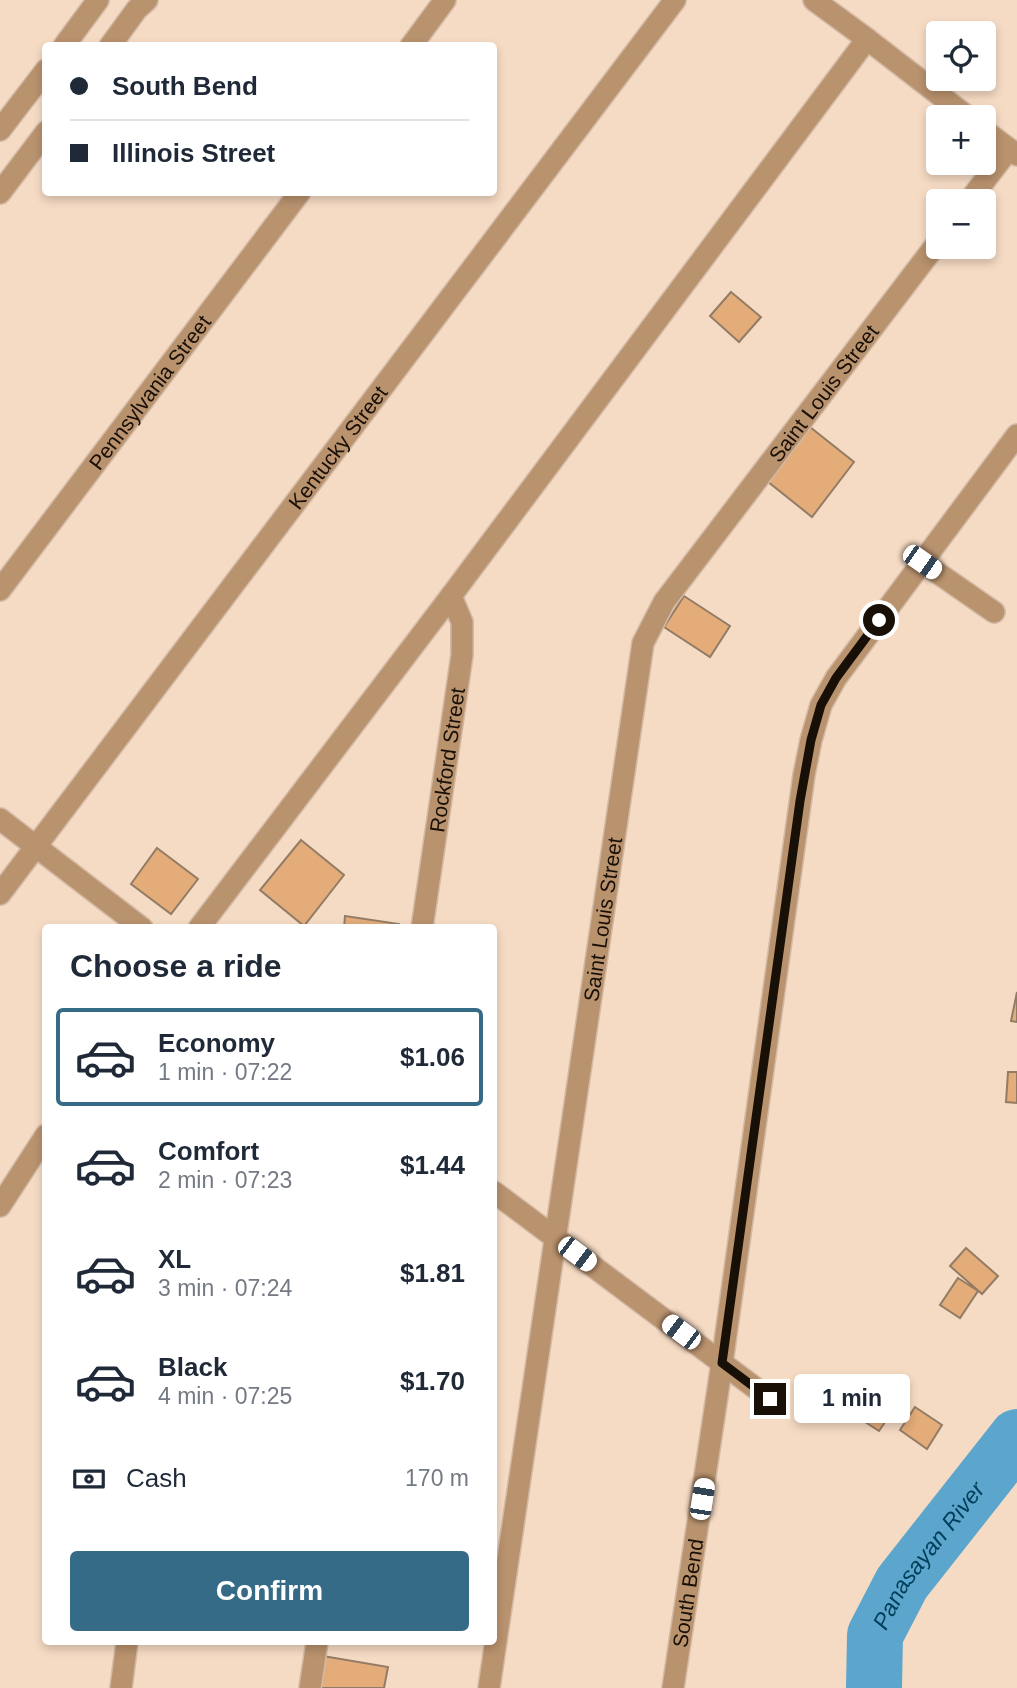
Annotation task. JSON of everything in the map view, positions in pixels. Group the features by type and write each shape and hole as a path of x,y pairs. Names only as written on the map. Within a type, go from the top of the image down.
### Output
{"street":[{"path":"67,42 98,0"},
{"path":"113,42 147,0"},
{"path":"414,42 445,0"},
{"name":"Kentucky Street","path":"0,894 675,0"},
{"path":"814,0 952,105"},
{"path":"203,924 867,39"},
{"path":"0,130 42,75"},
{"path":"0,193 42,137"},
{"path":"980,189 1013,152 996,139"},
{"name":"Pennsylvania Street","path":"0,590 297,196"},
{"name":"Saint Louis Street","path":"497,1634 643,643 664,602 926,258"},
{"name":"South Bend","path":"673,1688 811,740 821,705 836,678 1017,435"},
{"path":"922,562 994,612"},
{"name":"Rockford Street","path":"423,924 462,655 462,622 451,596"},
{"path":"0,819 137,924"},
{"path":"0,1206 42,1141"},
{"path":"497,1194 770,1399"},
{"path":"121,1688 127,1645"},
{"path":"310,1688 317,1645"},
{"name":"Saint Louis Street","path":"489,1688 495,1645"}],"building":[{"path":"731,292 761,317 739,342 710,316"},
{"path":"810,427 854,462 812,517 767,481"},
{"path":"684,596 730,626 710,657 664,627"},
{"path":"301,840 344,875 306,924 302,924 260,890"},
{"path":"157,848 198,879 171,914 131,884"},
{"path":"345,916 399,924 344,924"},
{"path":"1017,992 1017,1022 1011,1021"},
{"path":"1008,1072 1017,1072 1017,1103 1006,1102"},
{"path":"966,1248 998,1276 982,1294 950,1266"},
{"path":"958,1278 978,1291 960,1318 940,1305"},
{"path":"880,1392 898,1403 879,1431 862,1420"},
{"path":"915,1407 942,1425 927,1449 900,1430"},
{"path":"323,1656 388,1667 384,1688 318,1688"}],"waterway":[{"name":"Panasayan River","path":"874,1688 875,1635 902,1583 1017,1437"}],"route":[{"path":"770,1399 722,1363 789,881 804,775 821,705 836,678 879,620"}]}
